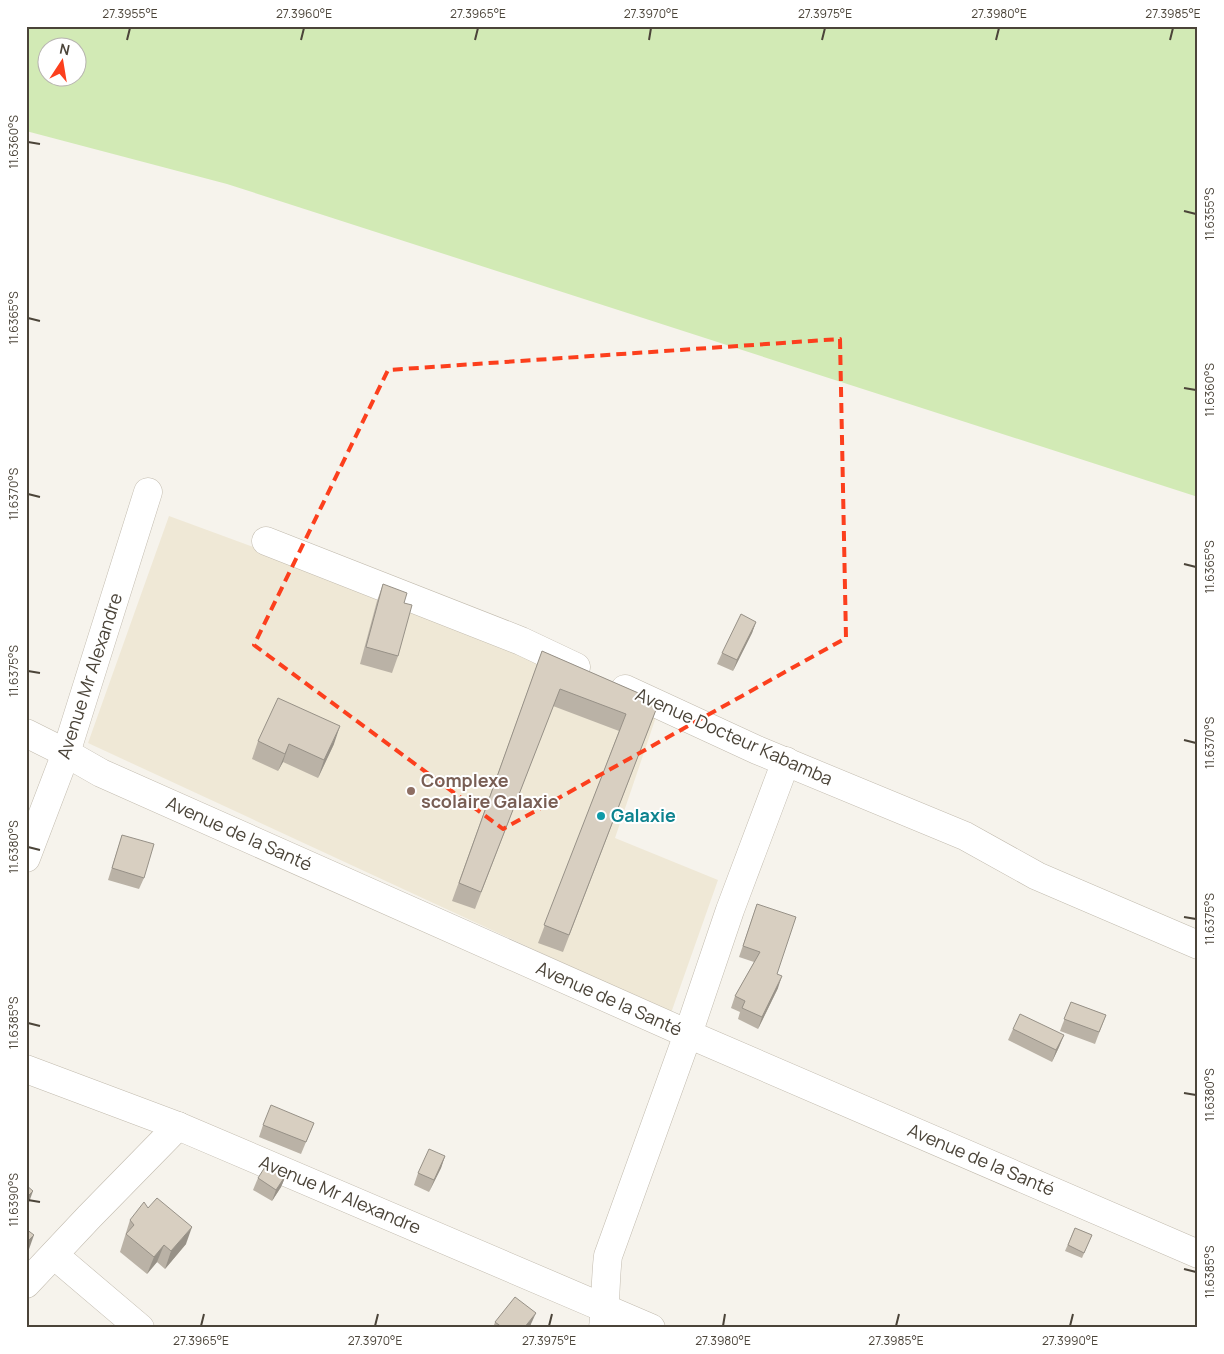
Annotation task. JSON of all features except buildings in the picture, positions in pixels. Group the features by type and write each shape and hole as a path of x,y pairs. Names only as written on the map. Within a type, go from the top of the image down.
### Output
{"street":[{"name":"Avenue Mr Alexandre","path":"26,858 66,753 148,492"},
{"name":"Avenue Docteur Kabamba","path":"266,540 522,641 757,750 965,836 1037,876 1198,945"},
{"name":"Avenue de la Santé","path":"26,733 101,773 688,1034 1198,1254"},
{"path":"604,1318 608,1256 688,1034 730,910 786,761"},
{"name":"Avenue Mr Alexandre","path":"26,1069 178,1126 604,1318 651,1328"},
{"path":"26,1284 89,1216 178,1126"},
{"path":"54,1255 140,1328"}],"highlighted area":[{"path":"840,339 846,638 503,829 254,645 388,370"}],"shaded area":[{"name":"Complexe scolaire Galaxie","path":"169,516 330,575 548,663 657,714 615,838 718,880 671,1013 88,743"}],"green space":[{"path":"26,26 1198,26 1198,497 227,184 26,131"}],"place":[{"name":"Complexe scolaire Galaxie","path":"411,791"},
{"name":"Galaxie","path":"601,816"}]}
